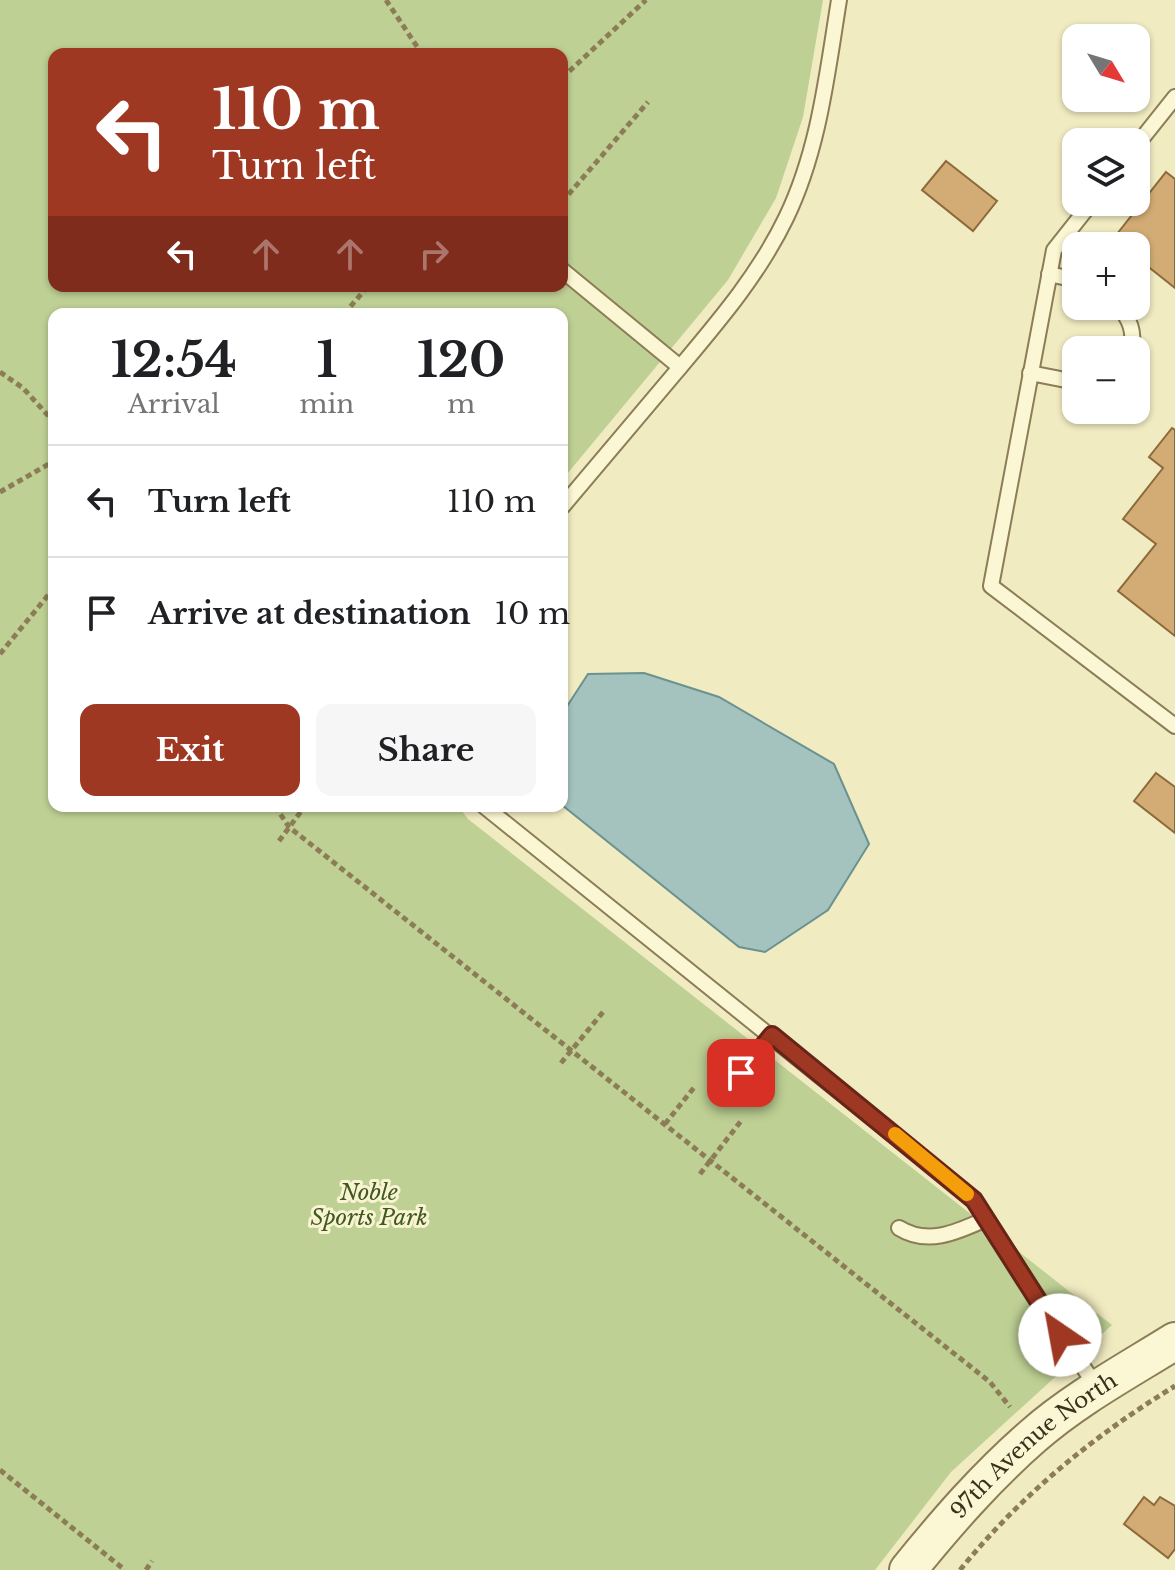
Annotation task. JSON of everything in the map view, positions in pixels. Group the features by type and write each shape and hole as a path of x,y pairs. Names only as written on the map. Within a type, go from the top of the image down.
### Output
{"street":[{"name":"97th Avenue North","path":"908,1570 977,1489 1034,1435 1097,1389 1175,1341"}],"lane":[{"path":"568,500 727,312 763,261 786,217 808,163 822,106 839,0"},
{"path":"1150,128 1175,97"},
{"path":"1081,216 1054,250 991,586 1175,726"},
{"path":"1049,274 1062,277"},
{"path":"568,275 680,367"},
{"path":"1030,373 1062,379"},
{"path":"492,812 942,1171 974,1200 1097,1389"},
{"path":"726,1092 772,1035"},
{"path":"899,1228 912,1236 926,1238 986,1219"}],"path":[{"path":"386,0 418,48"},
{"path":"568,72 646,0"},
{"path":"568,195 648,102"},
{"path":"349,308 363,292"},
{"path":"0,372 23,388 48,415"},
{"path":"0,492 48,464"},
{"path":"0,654 48,595"},
{"path":"279,812 289,827 990,1382 1010,1407"},
{"path":"279,841 300,812"},
{"path":"561,1063 603,1012"},
{"path":"665,1124 696,1085"},
{"path":"700,1174 741,1121"},
{"path":"960,1570 1008,1514 1047,1477 1101,1435 1175,1386"},
{"path":"0,1470 125,1570"},
{"path":"146,1570 152,1561"}],"green space":[{"name":"Noble Sports Park","path":"0,0 823,0 803,117 776,198 728,280 568,473 568,308 48,308 48,812 463,812 1112,1325 951,1472 875,1570 0,1570"}],"water":[{"path":"644,673 719,697 834,764 869,844 828,910 765,952 739,947 568,810 568,705 588,674"}],"building":[{"path":"946,161 997,201 973,231 922,190"},
{"path":"1166,172 1175,179 1175,288 1150,268 1150,232 1119,232 1131,216 1150,216 1150,192"},
{"path":"1172,428 1175,430 1175,636 1118,591 1156,544 1123,519 1163,468 1149,457"},
{"path":"1156,773 1175,787 1175,833 1134,801"},
{"path":"1144,1497 1154,1505 1160,1497 1175,1506 1175,1549 1168,1558 1124,1524"}],"slow traffic":[{"path":"895,1134 967,1194"}],"route":[{"path":"741,1073 772,1035 942,1171 974,1200 1060,1335"}]}
